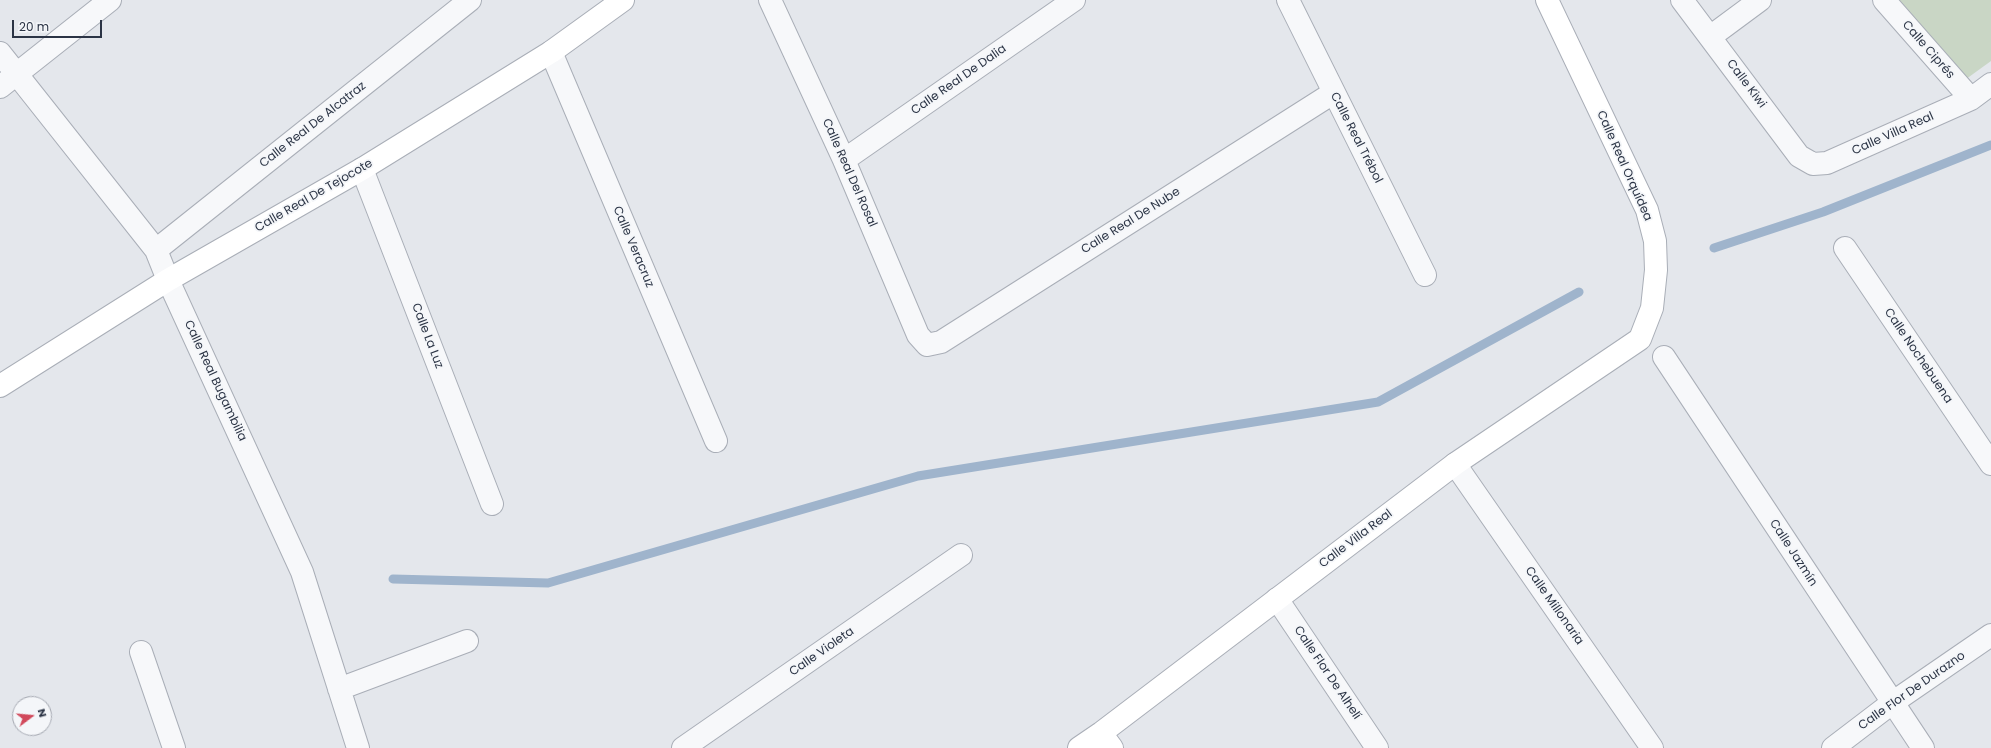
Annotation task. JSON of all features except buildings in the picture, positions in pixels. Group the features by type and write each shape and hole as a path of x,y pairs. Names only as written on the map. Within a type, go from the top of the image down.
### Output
{"street":[{"path":"8,81 110,0"},
{"name":"Calle Real De Alcatraz","path":"156,250 470,0"},
{"name":"Calle Real De Tejocote","path":"0,386 168,280 362,169 551,52 624,0"},
{"name":"Calle Real Del Rosal","path":"770,0 844,160 918,335 928,345"},
{"name":"Calle Real De Dalia","path":"844,160 1074,0"},
{"name":"Calle Real Trébol","path":"1288,0 1333,93 1425,274"},
{"name":"Calle Real Orquídea","path":"1546,0 1647,210 1655,241 1656,270 1652,308 1640,339"},
{"name":"Calle Kiwi","path":"1682,0 1799,156 1813,164"},
{"path":"1710,37 1760,0"},
{"name":"Calle Ciprés","path":"1884,0 1972,99"},
{"name":"Calle Veracruz","path":"551,52 716,441"},
{"name":"Calle Real Bugambilia","path":"0,53 8,81 156,250 168,280 302,572 358,748"},
{"name":"Calle Villa Real","path":"1813,164 1827,163 1972,99 1991,84"},
{"name":"Calle Real De Nube","path":"928,345 941,342 1333,93"},
{"name":"Calle La Luz","path":"362,169 492,504"},
{"name":"Calle Nochebuena","path":"1845,248 1991,464"},
{"name":"Calle Villa Real","path":"1079,748 1107,740 1277,599 1455,464 1640,339"},
{"name":"Calle Jazmín","path":"1664,357 1892,703 1924,748"},
{"name":"Calle Millonaria","path":"1455,464 1652,748"},
{"name":"Calle Violeta","path":"683,748 961,555"},
{"name":"Calle Flor De Alhelí","path":"1277,599 1377,748"},
{"name":"Calle Flor De Durazno","path":"1833,748 1892,703 1991,635"},
{"path":"339,689 467,641"},
{"path":"141,652 174,748"}],"green space":[{"path":"1893,0 1991,0 1991,61 1962,82"}],"waterway":[{"path":"1714,248 1823,212 1991,145"},
{"path":"393,579 548,583 918,476 1378,402 1579,292"}]}
